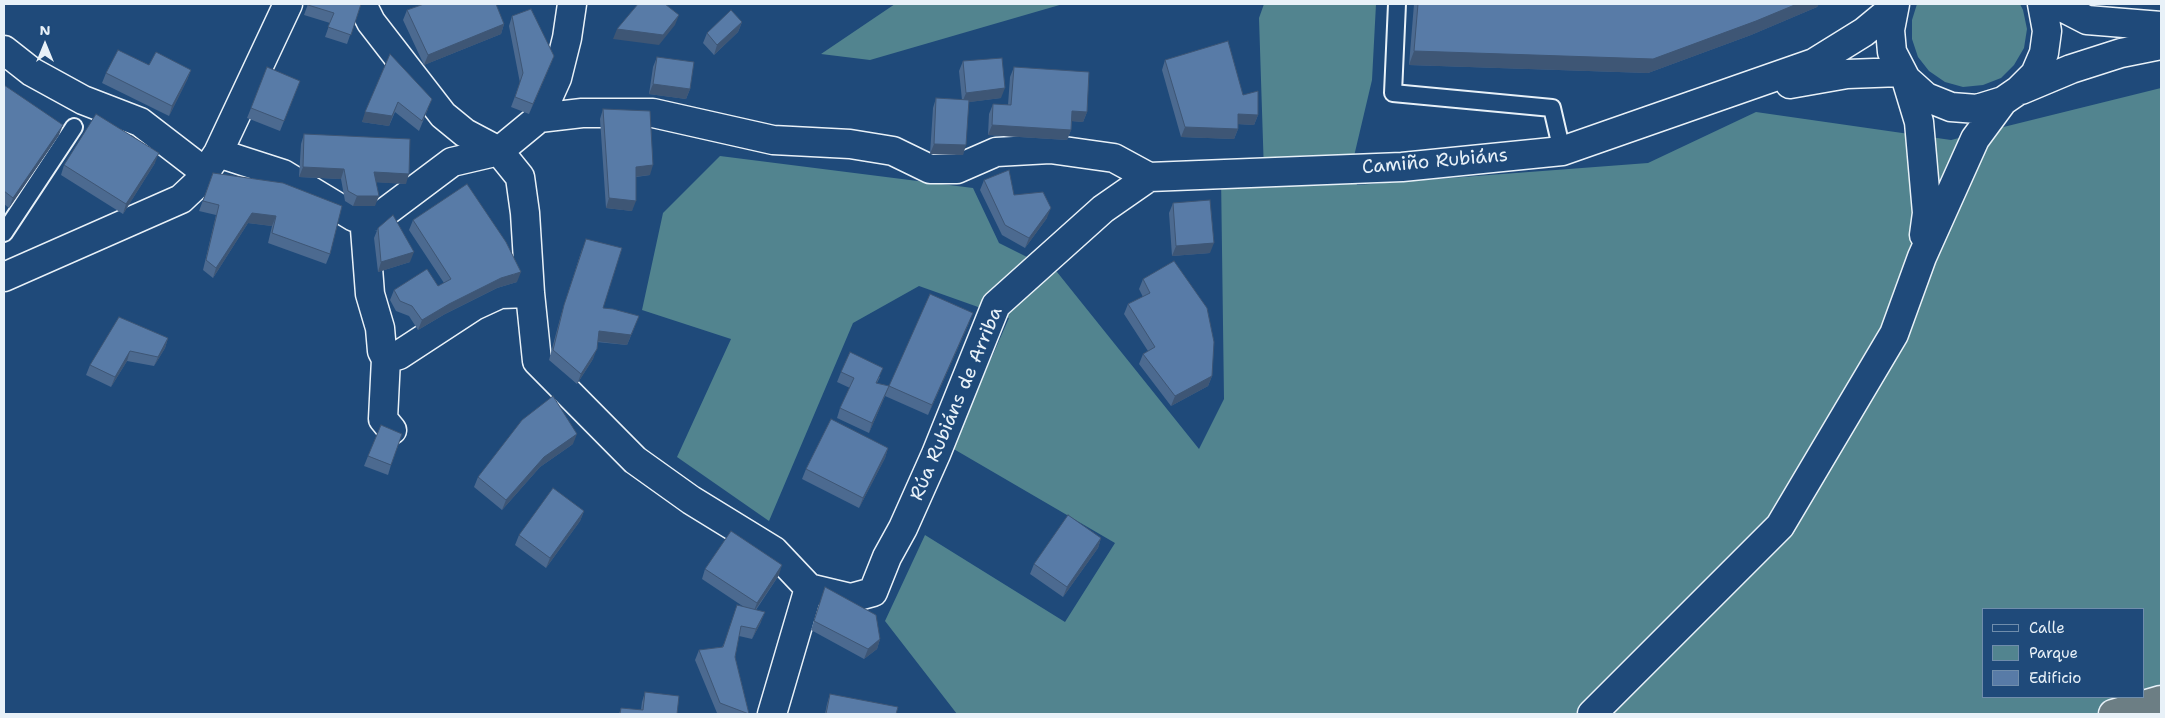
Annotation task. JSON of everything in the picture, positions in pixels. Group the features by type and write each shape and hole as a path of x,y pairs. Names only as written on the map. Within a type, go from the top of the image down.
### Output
{"highway":[{"path":"2114,714 2161,700"}],"street":[{"path":"4,277 181,199 198,183 212,162 288,4"},
{"path":"362,4 371,22 443,115 466,133 499,151 520,177 525,213 537,361 636,460 691,500 774,550 809,588 772,714"},
{"path":"4,50 32,72 83,100 140,122 212,162 283,174 354,217 380,216 452,162 499,151 539,118 558,78 572,4"},
{"path":"1592,714 1780,526 1894,334 1922,257 1975,139 2011,96 2034,74 2044,53 2047,31 2042,4"},
{"path":"2056,4 2088,20 2161,26"},
{"path":"1894,6 1890,30 1892,52 1904,75 1919,122 1927,213 1922,257"},
{"path":"1712,99 1814,63 1864,32 1894,6"},
{"path":"1712,99 1847,74 1904,75 1926,97 1951,107 1977,109 2011,96 2071,68 2122,53 2161,45"},
{"name":"Camiño Rubiáns","path":"1149,177 1402,167 1562,151 1712,99"},
{"path":"539,118 582,113 653,114 773,140 850,144 893,151 930,169 957,169 996,152 1050,149 1114,158 1149,177"},
{"name":"Rúa Rubiáns de Arriba","path":"809,588 851,598 873,592 887,557 903,528 936,454 996,305 1103,209 1149,177"},
{"path":"364,216 370,294 380,328 382,351 386,359 383,419 392,430"},
{"path":"386,359 399,355 483,302 500,294 530,293"}],"lane":[{"path":"1398,4 1393,93 1552,108 1562,151"},
{"path":"4,233 74,127"}],"green space":[{"path":"895,4 1063,4 870,60 821,54"},
{"path":"1264,4 1376,4 1372,80 1351,169 1357,185 1648,163 1756,112 1951,140 2161,88 2161,714 957,714 885,621 925,535 1065,622 1115,543 952,448 1009,318 919,286 853,323 769,521 677,457 731,339 642,310 663,213 720,156 973,188 999,243 1057,272 1199,449 1224,399 1221,175 1264,173 1259,18"},
{"path":"1917,4 2020,4 2027,29 2024,48 2014,65 2001,78 1983,85 1963,87 1945,82 1929,71 1918,57 1912,39 1912,20"}],"building":[{"path":"308,4 361,4 351,35 328,27 334,13"},
{"path":"424,4 496,4 504,24 428,55 407,10"},
{"path":"638,4 665,4 679,15 663,35 617,29"},
{"path":"1418,4 1797,4 1653,59 1414,51"},
{"path":"531,9 554,56 533,104 515,97 523,73 512,16"},
{"path":"731,10 742,22 717,45 707,33"},
{"path":"1228,41 1243,95 1258,91 1258,115 1238,114 1238,129 1185,127 1165,60"},
{"path":"118,50 149,65 156,52 191,70 172,106 106,73"},
{"path":"390,54 432,99 422,121 398,102 392,116 365,112"},
{"path":"657,57 694,62 690,89 653,84"},
{"path":"1002,58 1005,88 966,93 963,61"},
{"path":"267,67 300,81 284,121 251,108"},
{"path":"1014,67 1089,72 1087,112 1072,111 1071,130 992,125 993,104 1011,105"},
{"path":"4,85 63,125 13,198 4,191"},
{"path":"936,98 969,100 966,145 934,144"},
{"path":"603,109 650,111 653,165 636,167 636,201 609,198"},
{"path":"96,114 159,153 126,204 64,165"},
{"path":"304,134 410,139 409,174 374,172 379,196 357,196 348,191 344,169 303,167"},
{"path":"1009,170 1014,195 1043,192 1051,208 1029,238 1005,225 984,180"},
{"path":"213,173 283,183 342,206 330,254 272,233 276,216 252,213 216,268 206,260 219,205 203,201"},
{"path":"467,184 506,242 521,272 501,278 422,320 412,306 400,301 394,290 427,269 438,286 451,279 413,220"},
{"path":"1210,200 1214,243 1176,246 1173,203"},
{"path":"393,215 414,252 381,262 378,228"},
{"path":"586,239 622,248 603,308 639,316 631,335 599,331 597,349 581,374 553,350 564,305"},
{"path":"1174,261 1207,308 1214,342 1212,376 1175,396 1143,354 1155,347 1128,304 1150,293 1143,279"},
{"path":"930,294 973,313 932,405 889,386"},
{"path":"119,317 168,338 158,357 130,351 115,377 90,365"},
{"path":"850,352 883,368 876,383 889,386 872,423 840,408 854,378 841,372"},
{"path":"553,396 577,434 544,457 506,500 478,477 522,420"},
{"path":"831,419 888,448 863,498 806,469"},
{"path":"381,425 402,434 391,465 368,456"},
{"path":"553,488 584,511 550,558 519,535"},
{"path":"1068,515 1101,538 1067,587 1034,564"},
{"path":"731,531 782,565 757,603 705,569"},
{"path":"825,587 876,615 880,639 868,649 814,621"},
{"path":"737,605 765,612 756,629 741,626 735,657 749,714 720,703 699,650 723,647"},
{"path":"645,692 679,696 677,714 620,714 621,708 643,710"},
{"path":"830,694 898,707 896,714 826,714"}]}
